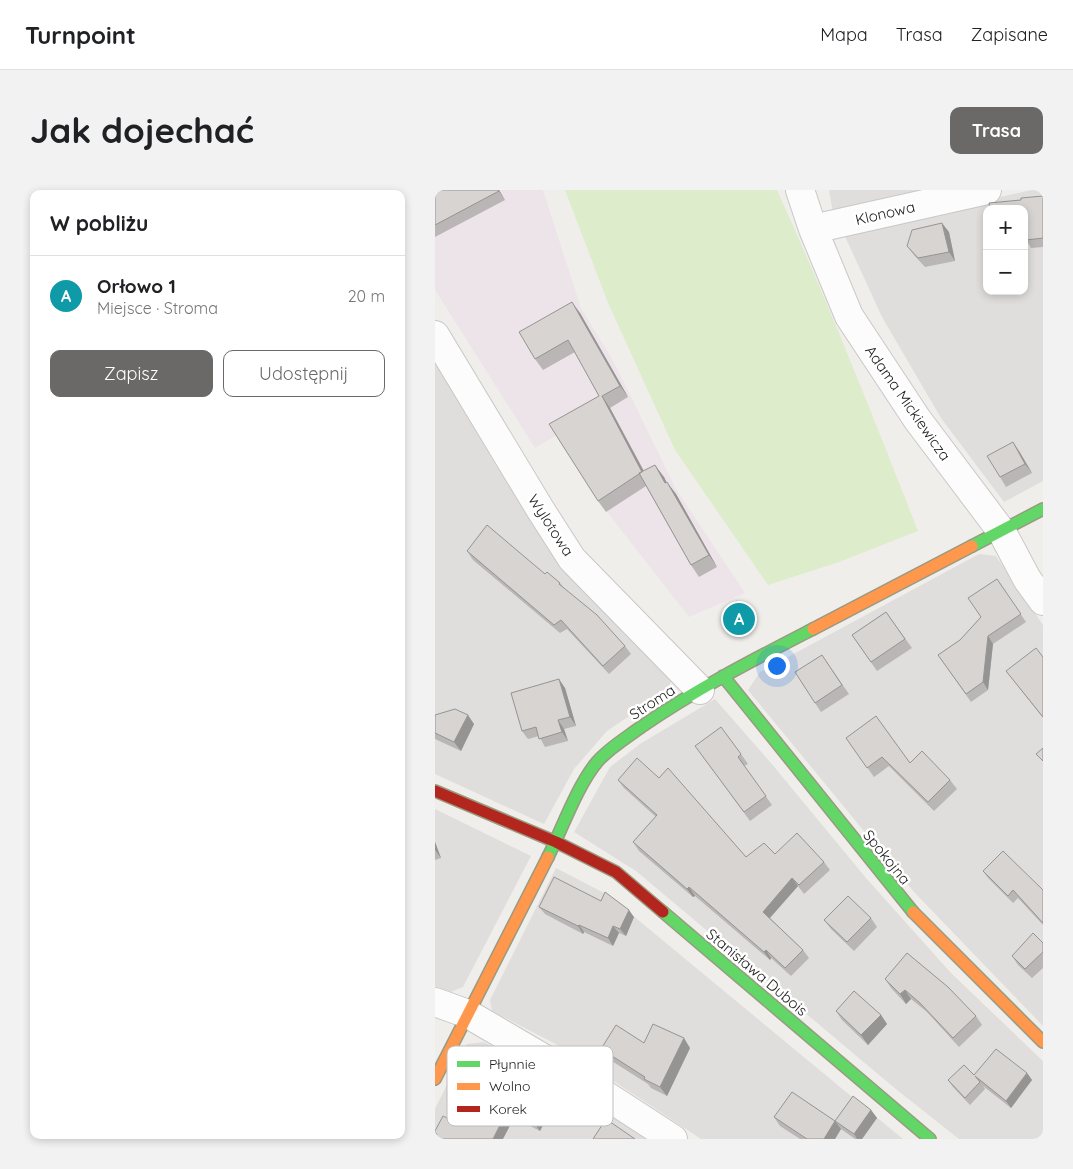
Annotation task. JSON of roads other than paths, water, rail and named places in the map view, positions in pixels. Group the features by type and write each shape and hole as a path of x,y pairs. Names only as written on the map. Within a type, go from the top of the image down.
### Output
{"street":[{"name":"Adama Mickiewicza","path":"800,190 813,229 849,316 917,419 1001,532 1027,579 1043,601"},
{"name":"Klonowa","path":"813,229 987,190"},
{"name":"Wylotowa","path":"435,335 572,559 712,683"},
{"name":"Stroma","path":"452,1046 583,786 596,763 617,743 663,712 712,683 1043,509"},
{"name":"Spokojna","path":"712,683 909,908 1043,1042"},
{"path":"435,791 556,842"},
{"name":"Stanisława Dubois","path":"556,842 616,872 930,1139"},
{"path":"435,1002 468,1014 523,1046"},
{"name":"Stroma","path":"435,1079 447,1055"},
{"path":"613,1100 673,1139"}],"place":[{"name":"Orłowo 1","path":"739,619"}]}
